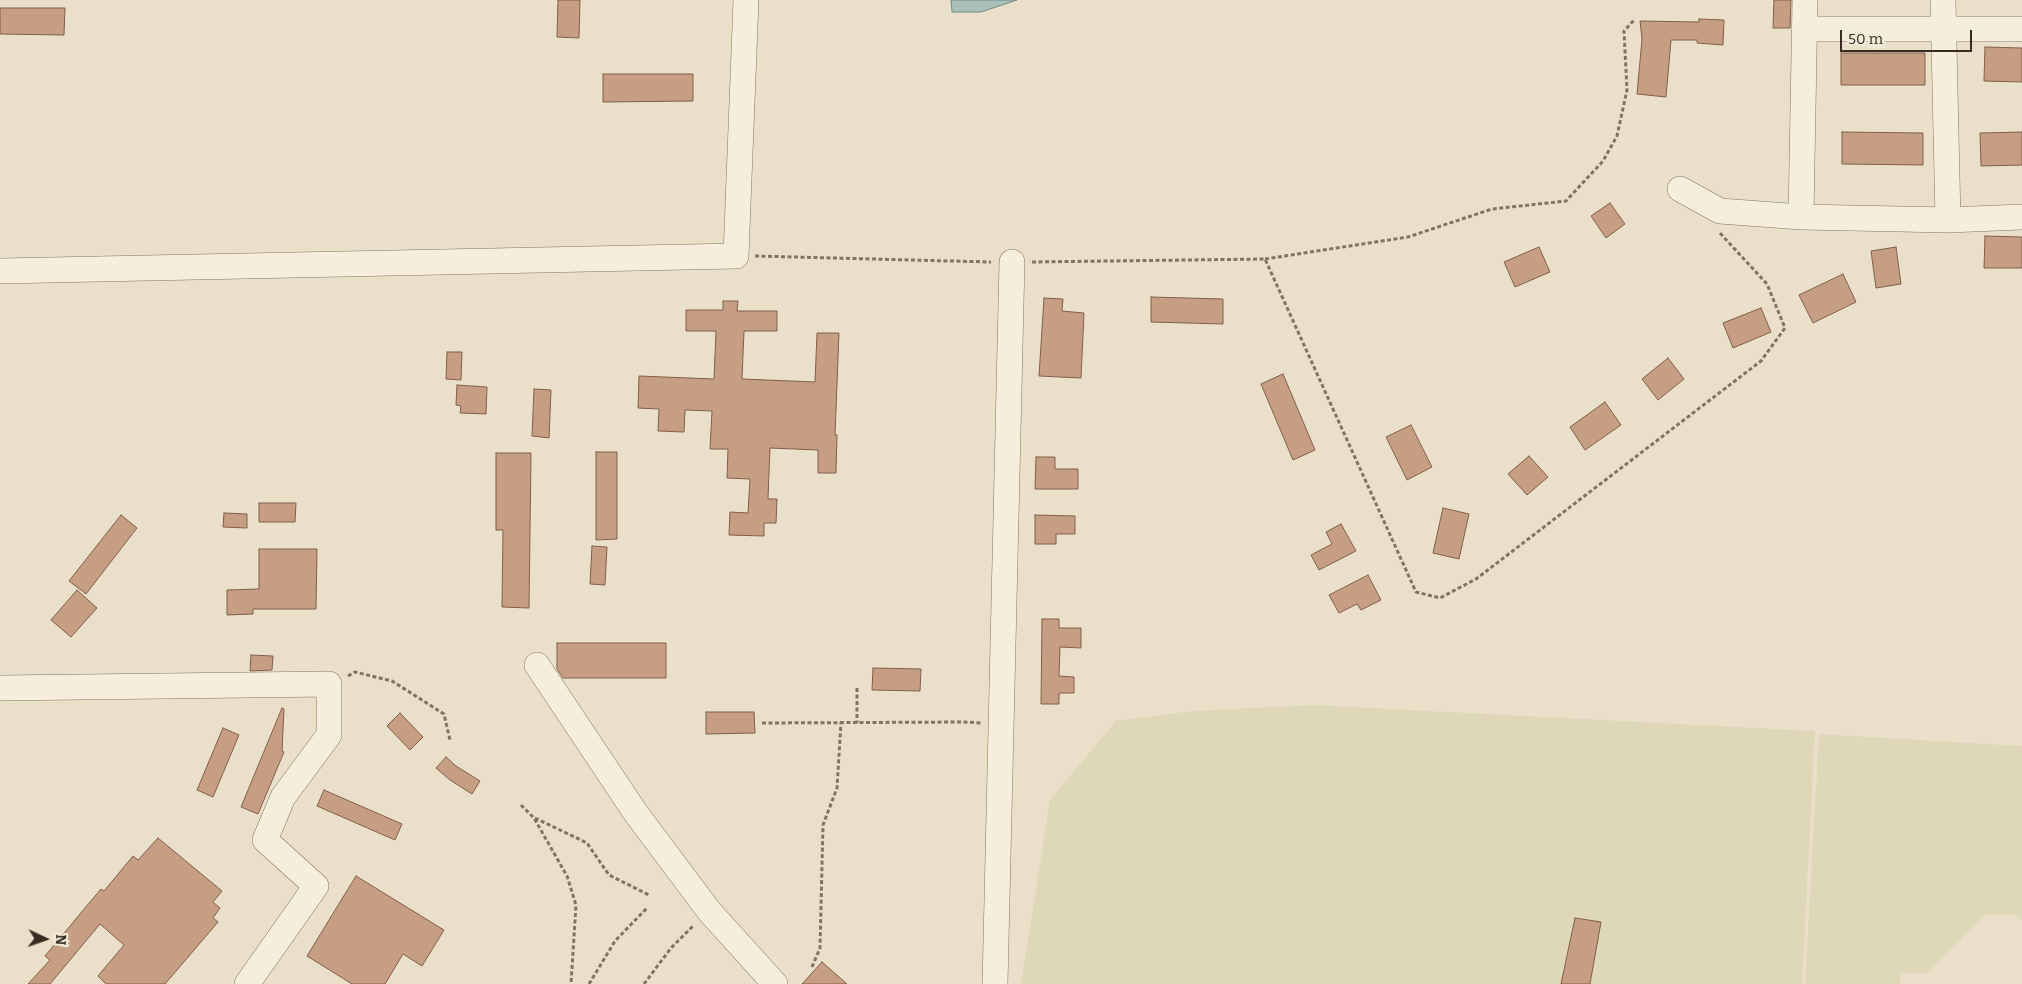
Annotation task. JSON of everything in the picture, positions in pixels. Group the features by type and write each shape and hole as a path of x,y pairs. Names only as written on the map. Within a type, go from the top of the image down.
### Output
{"street":[{"path":"0,271 736,256 746,0"},
{"path":"1801,217 1805,0"},
{"path":"1943,0 1942,29 1948,220"},
{"path":"1804,29 2022,29"},
{"path":"1680,189 1720,211 1801,217 1948,220 2022,217"},
{"path":"995,984 1012,262"},
{"path":"537,665 635,812 709,910 776,984"},
{"path":"0,688 329,684 329,735 283,797 265,840 316,886 247,984"}],"path":[{"path":"736,256 1012,262 1265,259 1408,236 1492,209 1566,201 1603,161 1617,136 1627,90 1624,31 1635,20"},
{"path":"1265,259 1416,592 1440,598 1476,579 1761,361 1785,328 1767,284 1718,233 1720,211"},
{"path":"329,684 355,672 392,681 444,714 450,740"},
{"path":"857,688 857,723"},
{"path":"812,967 820,948 823,825 837,788 841,722"},
{"path":"762,723 965,722 1001,726"},
{"path":"521,805 534,818 567,876 576,905 571,984"},
{"path":"534,818 587,844 609,875 649,895"},
{"path":"589,984 615,941 647,908"},
{"path":"644,984 671,948 709,910"}],"shaded area":[{"path":"1314,705 1815,731 1802,984 1021,984 1050,800 1116,721 1192,711"},
{"path":"1819,734 2022,746 2022,920 2016,915 1985,915 1928,973 1899,973 1901,984 1805,984"}],"water":[{"path":"951,0 1017,0 981,12 952,12"}],"building":[{"path":"558,0 580,0 579,38 557,37"},
{"path":"1774,0 1791,0 1790,28 1773,28"},
{"path":"0,8 65,8 64,35 0,34"},
{"path":"1699,19 1724,20 1723,45 1697,43 1697,40 1671,40 1666,97 1637,94 1642,39 1640,21 1699,22"},
{"path":"1985,47 2022,48 2022,82 1984,81"},
{"path":"1841,53 1925,53 1925,85 1841,85"},
{"path":"603,74 693,74 693,101 603,102"},
{"path":"1842,132 1923,133 1923,165 1842,164"},
{"path":"2022,132 2022,165 1981,166 1980,133"},
{"path":"1610,203 1625,224 1606,238 1591,216"},
{"path":"1985,236 2022,237 2022,268 1984,268"},
{"path":"1539,247 1550,272 1515,287 1504,262"},
{"path":"1896,247 1901,284 1876,288 1871,251"},
{"path":"1843,274 1856,302 1813,323 1799,295"},
{"path":"1151,297 1223,299 1223,324 1151,322"},
{"path":"1044,298 1063,299 1062,311 1084,313 1081,378 1039,376"},
{"path":"723,301 738,301 737,311 777,311 777,331 744,331 742,379 815,382 817,333 839,333 835,435 837,435 836,473 818,473 818,450 770,448 768,499 777,499 776,523 764,523 764,536 729,535 730,512 748,513 750,479 727,478 728,449 710,449 712,411 685,410 684,432 658,431 659,409 638,408 639,376 714,379 716,331 686,331 686,310 723,310"},
{"path":"1761,308 1771,332 1733,348 1723,323"},
{"path":"447,352 462,352 461,380 446,379"},
{"path":"1668,358 1684,379 1658,400 1642,379"},
{"path":"1283,374 1315,450 1293,460 1261,384"},
{"path":"457,385 487,387 486,414 460,413 461,406 456,405"},
{"path":"534,389 551,390 549,438 532,436"},
{"path":"1605,402 1621,425 1585,450 1570,427"},
{"path":"1411,425 1432,467 1407,480 1386,437"},
{"path":"596,452 617,452 617,539 596,540"},
{"path":"496,453 531,453 529,608 502,607 503,530 496,530"},
{"path":"1529,456 1548,477 1527,495 1508,474"},
{"path":"1036,457 1055,457 1055,469 1078,469 1078,489 1035,489"},
{"path":"259,503 296,503 295,522 259,522"},
{"path":"1443,508 1469,514 1459,559 1433,553"},
{"path":"224,513 247,514 247,528 223,527"},
{"path":"121,515 137,528 86,594 69,581"},
{"path":"1035,515 1075,516 1075,534 1056,534 1056,544 1035,544"},
{"path":"1341,524 1356,551 1319,570 1311,555 1332,544 1326,532"},
{"path":"592,546 607,547 605,585 590,584"},
{"path":"259,549 317,549 316,609 253,609 253,614 227,615 227,590 259,589"},
{"path":"1368,575 1381,600 1361,610 1357,604 1339,613 1329,595"},
{"path":"77,590 97,608 71,637 51,620"},
{"path":"1042,619 1059,619 1059,628 1081,628 1081,648 1060,647 1059,676 1074,677 1074,693 1059,693 1059,704 1041,704"},
{"path":"557,643 666,643 666,678 563,678 557,669"},
{"path":"251,655 273,656 272,670 250,671"},
{"path":"873,668 921,669 920,691 872,690"},
{"path":"282,708 284,709 282,751 284,752 258,814 241,807"},
{"path":"706,712 754,712 755,733 706,734"},
{"path":"400,713 423,737 410,750 387,726"},
{"path":"223,728 239,735 213,797 197,790"},
{"path":"446,757 456,766 480,781 472,794 450,780 436,768"},
{"path":"324,790 402,824 395,840 317,806"},
{"path":"158,838 222,891 213,902 220,908 213,918 218,922 165,984 106,984 98,976 124,945 100,924 50,984 28,984 50,960 45,956 101,889 104,891 133,856 138,860"},
{"path":"356,876 444,930 422,966 403,954 385,984 352,984 307,956"},
{"path":"1575,918 1601,922 1590,984 1561,984"},
{"path":"822,962 847,984 802,984"}]}
